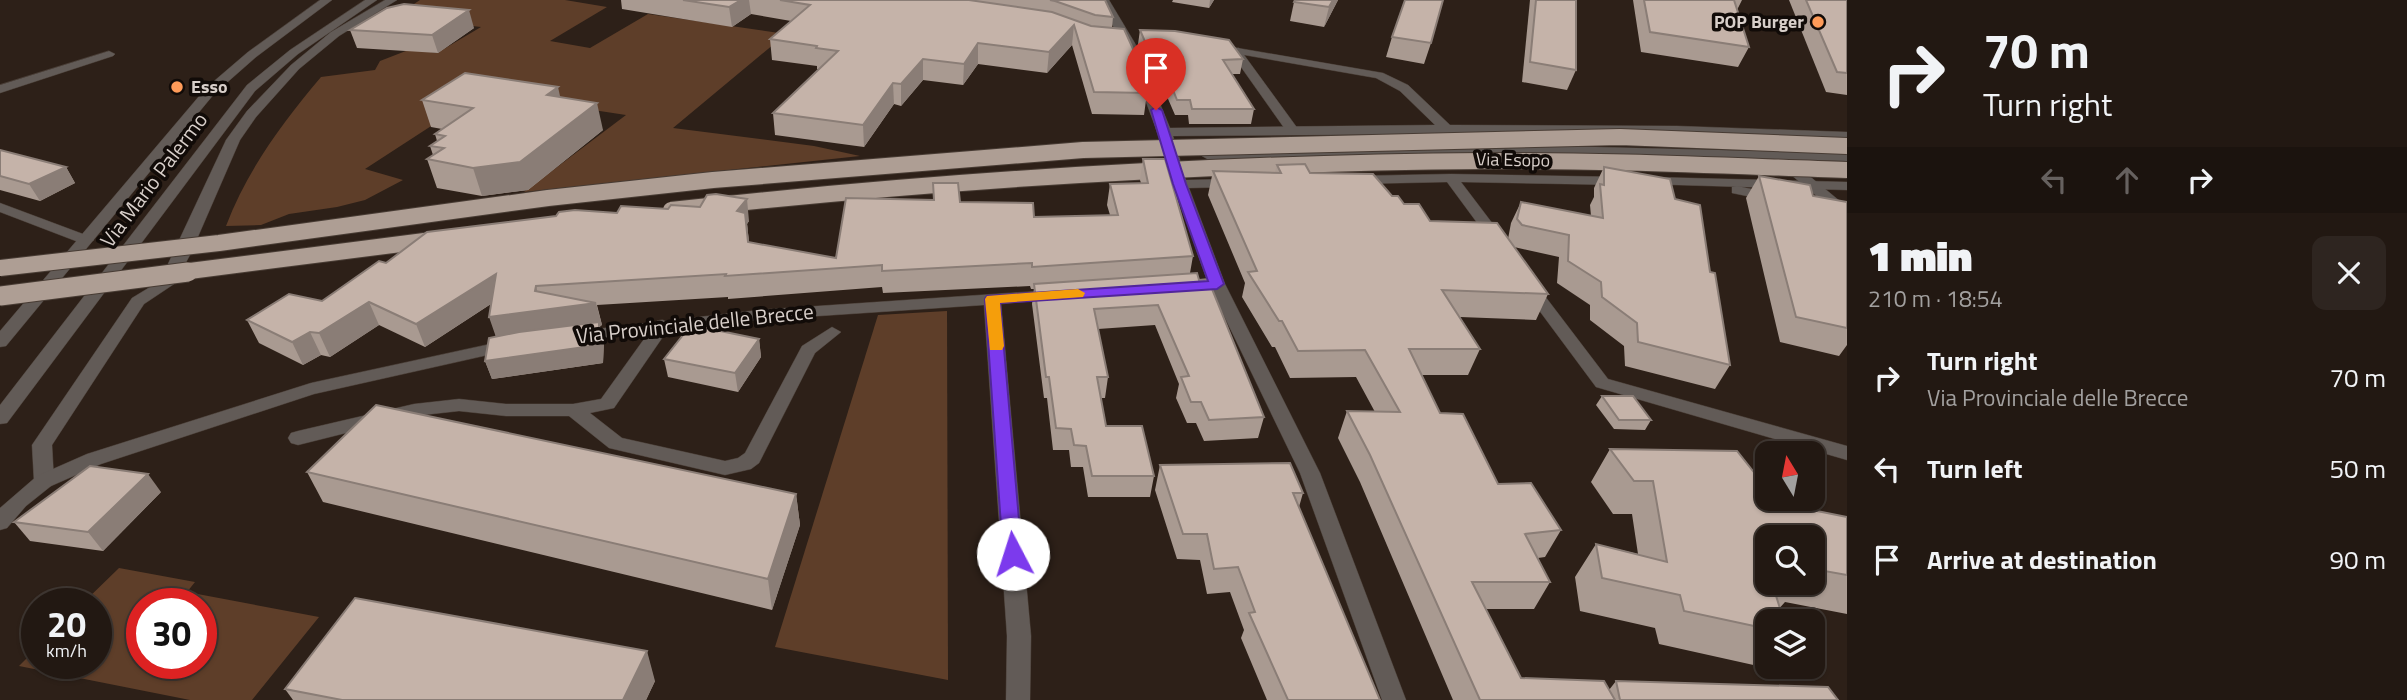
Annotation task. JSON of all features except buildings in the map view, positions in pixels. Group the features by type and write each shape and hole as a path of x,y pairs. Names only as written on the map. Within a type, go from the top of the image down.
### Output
{"highway":[{"path":"0,268 219,243 548,198 713,180 1083,150 1620,137 1847,146"},
{"path":"653,212 927,184 1182,168 1488,161 1847,170"},
{"path":"0,296 454,237"}],"street":[{"name":"Via Mario Palermo","path":"0,342 210,91 240,62 327,0"},
{"name":"Via Mario Palermo","path":"0,418 251,88 306,42 372,0"},
{"path":"44,481 42,445 138,301 166,284 182,256 233,140 251,114 295,67 335,34 392,0"},
{"path":"1104,0 1130,41 1165,132 1180,184 1217,284 1310,473 1394,700"},
{"path":"1198,44 1379,75 1404,88 1445,127"},
{"path":"1235,50 1292,129"},
{"path":"0,89 109,54"},
{"name":"Via Esopo","path":"1165,132 1445,127 1847,136"},
{"path":"1198,131 1217,183"},
{"path":"1748,132 1845,211"},
{"name":"Via Esopo","path":"1209,156 1509,149 1847,157"},
{"path":"1451,178 1602,383 1847,453"},
{"name":"Via Esopo","path":"1341,180 1451,178 1809,183 1847,186"},
{"path":"1180,184 1244,183"},
{"path":"1737,190 1790,200"},
{"path":"1816,205 1845,211"},
{"path":"0,207 86,240"},
{"path":"1169,288 1217,284"},
{"name":"Via Provinciale delle Brecce","path":"566,337 759,315 1074,294"},
{"path":"992,299 1019,636 1018,700"},
{"path":"298,438 414,410 458,405 506,410 573,410 607,404 663,325"},
{"path":"573,410 616,443 725,468 744,464 752,458 808,350 832,332"},
{"path":"0,522 19,501 44,481 105,455 311,389 524,342"}],"shaded area":[{"path":"420,0 565,0 607,7 550,41 590,48 648,14 786,34 673,128 814,146 860,156 524,192 626,115 482,93 365,169 403,180 365,200 289,214 261,225 226,226 244,185 267,147 321,77 375,70 380,61 411,49 437,53 481,27 394,17"},
{"path":"947,311 948,680 775,647 878,315"},
{"path":"119,568 195,582 190,588 126,588 126,679 217,679 217,598 319,617 252,700 190,700 84,679 112,679 112,588 98,588"}],"slow traffic":[{"path":"996,346 992,299 1078,293"}],"place":[{"name":"POP Burger","path":"1818,22"},
{"name":"Esso","path":"177,87"}],"route":[{"path":"1013,554 992,299 1217,284 1156,110"}]}
